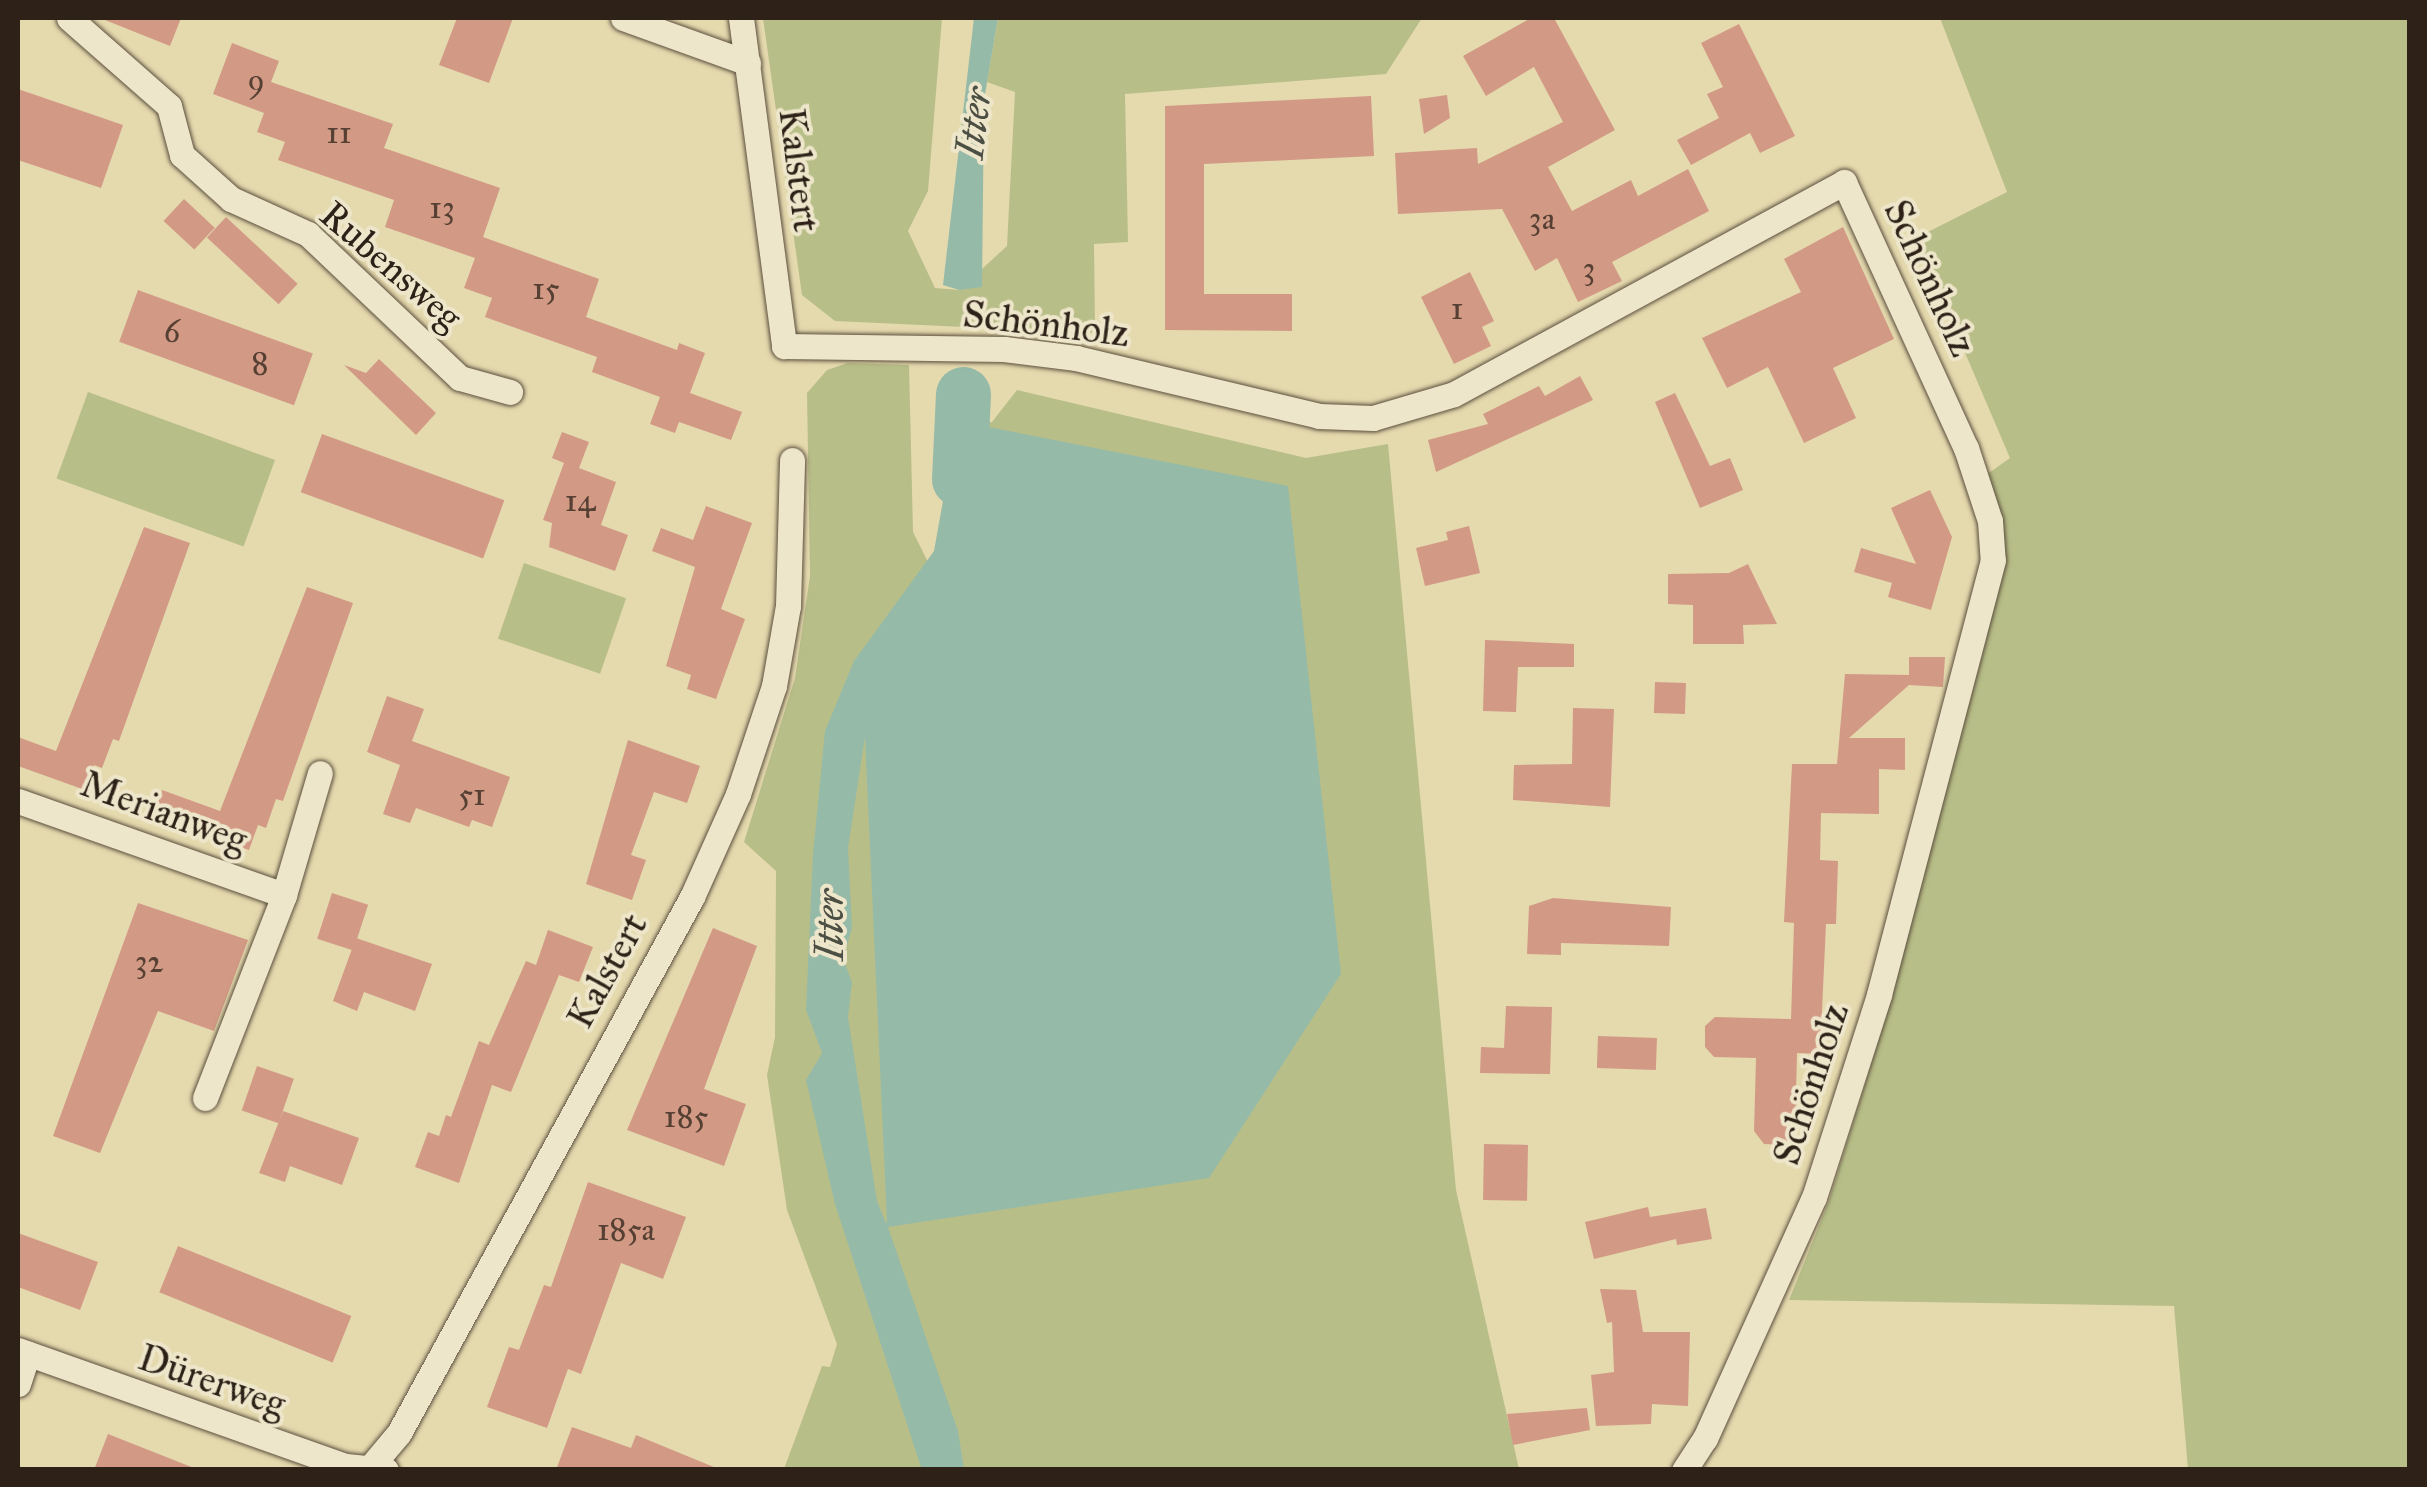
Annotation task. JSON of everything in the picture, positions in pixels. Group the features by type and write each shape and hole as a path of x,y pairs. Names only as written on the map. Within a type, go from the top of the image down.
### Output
{"street":[{"name":"Rubensweg","path":"68,18 169,106 182,155 231,198 308,234 460,378 510,392"},
{"name":"Kalstert","path":"623,18 748,63"},
{"name":"Kalstert","path":"741,18 784,346"},
{"name":"Schönholz","path":"784,346 1004,349 1076,358 1319,416 1373,418 1454,394 1844,182 1966,448 1990,521 1993,560 1879,995 1814,1197 1705,1438 1684,1470"},
{"name":"Kalstert","path":"380,1467 692,897 738,794 774,686 788,606 792,460"},
{"name":"Merianweg","path":"205,1098 284,896 320,773"},
{"name":"Merianweg","path":"18,801 284,896"},
{"name":"Dürerweg","path":"18,1384 23,1352 346,1466 380,1467"}],"green space":[{"path":"763,18 942,18 928,191 908,231 935,288 959,290 1007,246 1015,92 987,82 998,18 1422,18 1386,74 1125,94 1128,242 1094,244 1095,333 835,321 802,295"},
{"path":"1940,18 2409,18 2409,1469 2188,1469 2174,1306 1789,1300 1829,1201 1892,996 1986,640 2004,525 1986,475 2010,458 1916,238 2007,192"},
{"path":"848,363 909,365 913,532 945,596 972,424 992,422 1017,390 1306,458 1388,444 1456,1190 1519,1469 784,1469 822,1366 830,1367 837,1344 787,1210 767,1075 775,1037 776,871 744,842 795,678 810,576 807,393 827,370"},
{"path":"88,392 275,460 244,547 57,478"},
{"path":"524,563 626,598 600,674 498,639"}],"water":[{"path":"974,18 998,18 984,100 982,287 959,290 943,285"},
{"path":"973,406 973,424 1288,486 1341,974 1209,1178 888,1227 958,1431 964,1469 922,1470 835,1204 806,1080 822,1053 806,1010 813,854 825,731 854,661 934,551 950,462 949,407","holes":["865,737 887,1222 877,1201 848,1017 852,982 843,959 852,928 848,848"]}],"building":[{"path":"100,18 181,18 170,46"},
{"path":"457,18 513,18 489,83 439,65"},
{"path":"1531,18 1554,18 1615,130 1548,167 1572,211 1631,180 1638,196 1688,169 1709,211 1612,262 1622,281 1578,302 1557,258 1535,271 1502,209 1398,214 1395,153 1477,148 1478,164 1563,122 1534,67 1486,96 1463,56"},
{"path":"1739,24 1795,136 1760,153 1750,133 1691,165 1677,140 1719,118 1707,94 1723,87 1701,43"},
{"path":"232,43 279,61 271,82 393,124 384,148 500,188 483,237 599,279 586,317 677,350 679,343 705,353 690,393 742,412 731,440 679,422 675,433 650,424 660,397 592,372 597,357 485,317 492,298 464,288 475,258 385,227 394,200 278,160 285,142 257,132 264,113 213,94"},
{"path":"18,89 123,125 101,188 18,160"},
{"path":"1447,95 1450,118 1424,134 1419,99"},
{"path":"1371,96 1374,156 1204,164 1204,294 1292,294 1292,331 1165,330 1165,106"},
{"path":"184,199 215,228 194,250 164,221"},
{"path":"226,217 298,284 279,304 207,237"},
{"path":"1843,227 1894,339 1833,368 1856,418 1804,443 1768,367 1727,388 1702,338 1801,292 1784,259"},
{"path":"1470,272 1494,321 1482,327 1491,346 1454,364 1421,297"},
{"path":"138,290 313,354 294,405 119,342"},
{"path":"379,359 436,413 416,435 344,365 366,373"},
{"path":"1580,376 1593,400 1436,472 1428,440 1488,424 1483,414 1539,386 1545,396"},
{"path":"1675,393 1710,466 1730,458 1743,490 1700,508 1655,402"},
{"path":"562,432 589,442 579,468 616,482 601,525 628,535 615,571 549,547 552,523 543,520 564,463 552,458"},
{"path":"322,434 504,500 483,559 301,492"},
{"path":"1930,490 1952,537 1931,610 1888,597 1892,583 1854,572 1861,548 1916,564 1891,508"},
{"path":"706,506 752,523 721,609 745,619 716,699 687,689 691,675 666,666 695,567 652,551 661,528 693,540"},
{"path":"1469,526 1480,573 1425,586 1416,548 1448,540 1446,532"},
{"path":"144,527 190,543 119,741 113,739 102,768 94,765 85,790 18,766 18,737 56,751"},
{"path":"1748,564 1777,624 1743,625 1744,644 1693,644 1693,605 1668,604 1668,574 1729,573"},
{"path":"307,587 353,603 283,801 276,799 266,828 258,825 249,850 153,816 162,790 220,811"},
{"path":"1485,640 1574,644 1574,667 1518,667 1516,712 1483,711"},
{"path":"1909,657 1945,657 1943,687 1909,685 1849,738 1905,738 1905,770 1879,769 1879,814 1821,813 1820,860 1838,861 1836,924 1826,924 1820,1054 1797,1053 1795,1134 1784,1145 1764,1144 1754,1131 1756,1058 1714,1057 1705,1047 1705,1026 1715,1017 1791,1019 1794,923 1784,922 1792,764 1837,764 1845,674 1909,675"},
{"path":"1655,682 1686,683 1685,714 1654,713"},
{"path":"387,696 424,709 412,741 510,777 492,827 472,820 469,827 416,808 410,823 383,814 400,765 367,752"},
{"path":"1573,708 1614,709 1610,807 1513,800 1514,765 1572,764"},
{"path":"628,740 700,766 687,803 654,792 631,855 646,860 632,900 586,884"},
{"path":"332,893 368,905 353,950 317,939"},
{"path":"1553,898 1671,907 1669,946 1561,943 1561,955 1527,954 1529,906"},
{"path":"138,903 248,940 214,1031 158,1011 100,1153 53,1136"},
{"path":"713,928 757,946 704,1089 746,1104 724,1166 627,1130"},
{"path":"548,930 593,947 579,982 559,975 511,1092 492,1085 459,1183 415,1167 428,1132 439,1136 446,1115 451,1117 479,1041 489,1045 526,961 536,965"},
{"path":"356,938 432,964 415,1011 364,992 357,1011 333,1001"},
{"path":"1506,1006 1552,1007 1550,1074 1480,1073 1481,1047 1504,1048"},
{"path":"1598,1036 1657,1038 1656,1070 1597,1068"},
{"path":"257,1066 294,1079 279,1123 242,1110"},
{"path":"283,1111 359,1138 342,1185 290,1166 285,1182 259,1173"},
{"path":"1484,1144 1528,1145 1527,1201 1483,1200"},
{"path":"588,1182 686,1217 663,1279 621,1263 581,1374 568,1369 547,1428 487,1407 509,1347 519,1350 544,1285 551,1287"},
{"path":"1648,1207 1650,1217 1706,1208 1712,1239 1677,1245 1676,1239 1594,1259 1585,1222"},
{"path":"18,1233 98,1262 80,1310 18,1287"},
{"path":"178,1246 351,1316 333,1362 159,1292"},
{"path":"1600,1289 1636,1290 1643,1332 1690,1332 1688,1406 1652,1404 1651,1424 1596,1426 1591,1375 1614,1372 1612,1322 1607,1323"},
{"path":"1587,1408 1590,1430 1513,1445 1507,1414"},
{"path":"572,1427 631,1448 636,1435 721,1470 556,1470"},
{"path":"108,1434 194,1468 194,1470 94,1470"}],"waterway":[{"name":"Itter","path":"959,479 963,394"}]}
